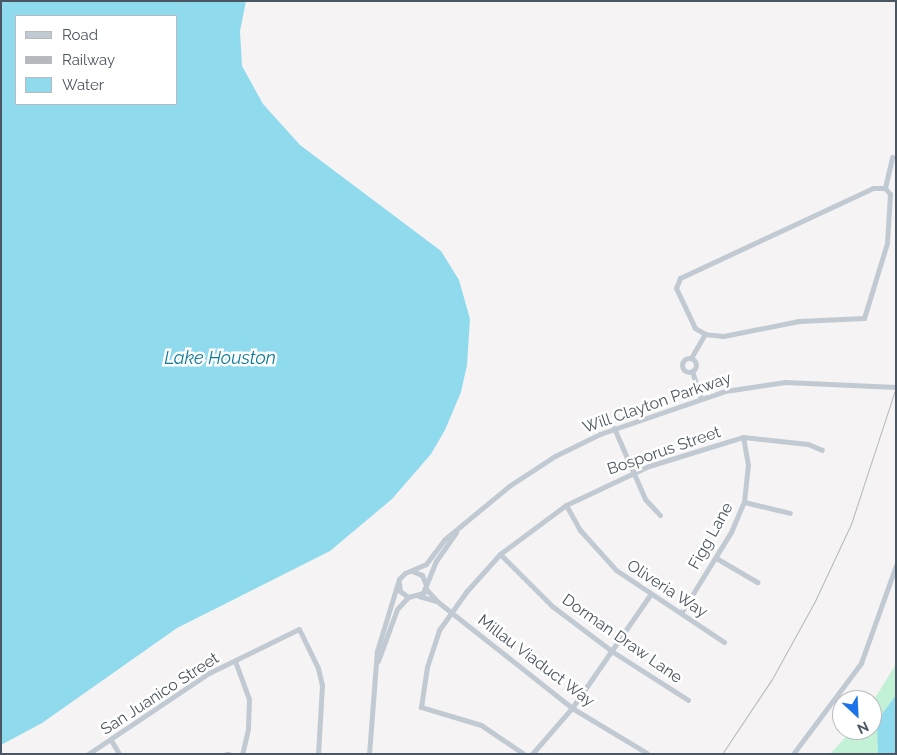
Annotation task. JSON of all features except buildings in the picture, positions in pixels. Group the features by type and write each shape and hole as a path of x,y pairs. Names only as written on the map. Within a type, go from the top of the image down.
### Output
{"street":[{"path":"885,188 892,157"},
{"path":"873,188 885,188 890,194 887,243 864,318 799,322 723,336 705,334 695,328 676,288 680,278 873,188"},
{"path":"701,398 692,371 683,366 684,360 691,358 705,334"},
{"path":"691,358 696,364 692,371"},
{"name":"Will Clayton Parkway","path":"412,570 426,564 445,539 456,532 492,498 533,470 614,428 701,398 765,382 896,387"},
{"path":"614,428 645,499 660,515"},
{"name":"Bosporus Street","path":"524,754 481,725 421,707 432,648 450,611 500,554 566,505 632,472 743,437 808,444 822,450"},
{"name":"Figg Lane","path":"681,613 716,558 744,502 748,474 743,437"},
{"path":"744,502 790,512"},
{"name":"Oliveria Way","path":"566,505 580,530 599,554 650,595 724,642"},
{"name":"Will Clayton Parkway","path":"426,587 456,532"},
{"name":"Dorman Draw Lane","path":"500,554 552,606 613,652 688,700"},
{"path":"716,558 757,582"},
{"path":"793,754 860,663 893,582 896,565"},
{"path":"369,754 377,650 398,583 402,576 412,570 422,575 426,587 419,596 408,597 400,591 398,583"},
{"name":"Millau Viaduct Way","path":"426,587 438,602 572,708 647,753"},
{"path":"532,754 572,708 613,652 650,595"},
{"name":"Millau Viaduct Way","path":"419,596 438,602"},
{"path":"377,664 398,609 408,597"},
{"name":"San Juanico Street","path":"88,754 209,674 299,629 318,668 322,685 318,754"},
{"path":"235,661 249,699 248,729 242,754"},
{"path":"111,740 119,754"}],"green space":[{"path":"896,664 896,754 830,754 843,740 882,740 882,690 880,690"}],"water":[{"name":"Lake Houston","path":"1,1 246,1 240,31 242,66 263,104 300,145 441,251 459,280 470,319 467,365 461,392 445,430 431,454 392,499 330,551 177,628 42,723 1,745"},
{"path":"896,695 896,754 878,754 878,740 882,740 882,714"}],"railway":[{"path":"722,754 772,679 814,603 851,524 896,387"}]}
